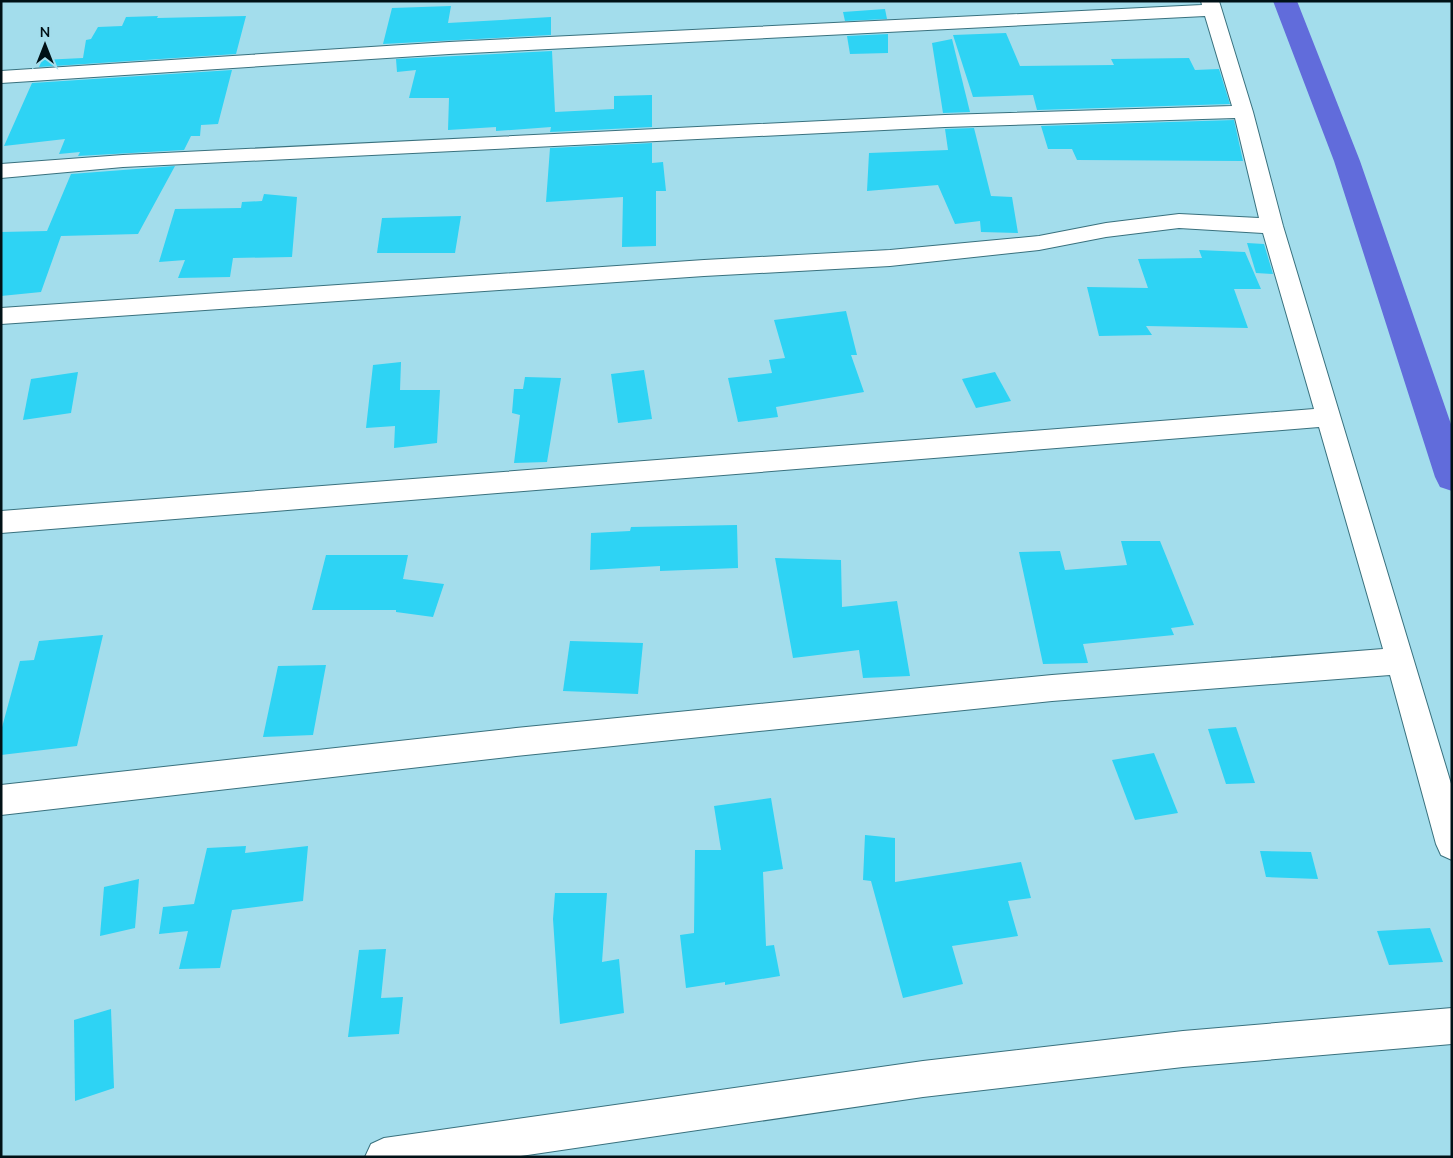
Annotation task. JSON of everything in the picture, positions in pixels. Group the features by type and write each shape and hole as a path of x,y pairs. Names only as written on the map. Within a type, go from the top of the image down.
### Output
{"street":[{"path":"1,76 449,48 1211,6 1243,112 1272,226 1401,661 1452,844"},
{"path":"1,171 123,161 945,121 1243,112"},
{"path":"1,316 684,269 890,258 1039,243 1106,230 1179,221 1272,226"},
{"path":"1,522 1328,417"},
{"path":"1,800 516,742 1052,688 1401,661"},
{"path":"384,1157 923,1078 1183,1049 1452,1026"}],"building":[{"path":"451,6 448,23 551,17 551,35 383,44 392,8"},
{"path":"885,9 887,19 845,21 843,12"},
{"path":"158,16 157,18 246,16 236,54 39,67 42,60 83,58 86,40 91,39 98,27 122,26 126,17"},
{"path":"1006,33 1020,66 1114,65 1111,59 1189,58 1195,70 1219,69 1230,104 1037,110 1033,95 973,97 953,35"},
{"path":"888,34 888,53 850,54 847,36"},
{"path":"952,39 970,112 943,113 932,43"},
{"path":"552,51 555,112 614,109 614,96 652,95 652,127 550,132 551,127 496,131 496,127 448,130 449,98 409,98 416,70 397,72 396,59"},
{"path":"232,70 218,124 201,125 200,136 191,136 184,150 78,156 80,152 59,154 65,139 4,146 32,83"},
{"path":"1234,120 1243,161 1077,160 1072,149 1048,149 1041,126"},
{"path":"974,128 991,196 1012,197 1018,233 981,232 980,221 955,224 938,185 867,191 869,153 948,150 945,129"},
{"path":"652,143 652,163 663,162 666,191 656,191 656,246 622,247 623,197 546,202 550,148"},
{"path":"175,166 138,234 61,236 41,292 1,296 1,232 47,231 71,174"},
{"path":"264,194 297,197 292,257 233,258 230,277 178,278 185,260 159,262 175,209 241,208 242,202 262,201"},
{"path":"461,216 455,253 377,253 382,218"},
{"path":"1247,243 1264,244 1273,274 1256,273"},
{"path":"1199,250 1245,252 1261,289 1234,289 1248,328 1146,326 1152,335 1099,336 1087,287 1148,288 1138,259 1202,258"},
{"path":"846,311 857,355 851,355 864,392 776,407 778,417 738,422 728,378 772,373 769,360 785,358 774,320"},
{"path":"401,362 400,390 440,390 437,443 394,448 395,426 366,428 373,365"},
{"path":"644,370 652,419 618,423 611,374"},
{"path":"78,372 71,413 23,420 31,379"},
{"path":"995,372 1011,401 976,408 962,379"},
{"path":"525,377 561,378 547,462 514,463 520,415 512,413 514,389 523,389"},
{"path":"737,525 738,568 660,571 660,566 590,570 591,533 630,531 631,527"},
{"path":"1121,541 1160,541 1194,625 1171,628 1174,635 1083,644 1088,663 1043,664 1019,552 1060,551 1065,570 1127,565"},
{"path":"326,555 408,555 403,579 444,584 433,617 396,612 396,610 312,610"},
{"path":"775,558 841,560 842,607 897,601 910,676 863,678 859,650 793,658"},
{"path":"103,635 77,746 1,755 1,731 20,661 34,660 39,641"},
{"path":"570,641 643,643 638,694 563,691"},
{"path":"326,665 313,735 263,737 278,666"},
{"path":"1236,727 1255,783 1226,784 1208,729"},
{"path":"1154,753 1178,813 1135,820 1112,760"},
{"path":"771,798 783,869 763,872 766,946 774,945 780,976 725,985 725,982 686,988 680,935 694,933 695,850 721,850 714,806"},
{"path":"865,835 895,838 895,882 1021,862 1031,898 1008,901 1018,936 952,946 963,984 903,998 871,881 863,880"},
{"path":"246,846 245,853 308,846 303,901 232,910 220,968 179,969 188,931 159,934 163,907 194,904 207,848"},
{"path":"1260,851 1311,852 1318,879 1266,877"},
{"path":"139,879 135,928 100,936 104,887"},
{"path":"555,893 607,893 602,962 619,959 624,1013 560,1024 553,919"},
{"path":"1430,928 1443,962 1389,965 1377,931"},
{"path":"386,949 381,998 403,997 399,1034 348,1037 359,950"},
{"path":"111,1009 114,1088 75,1101 74,1020"}],"waterway":[{"path":"1285,1 1347,161 1452,477"}]}
